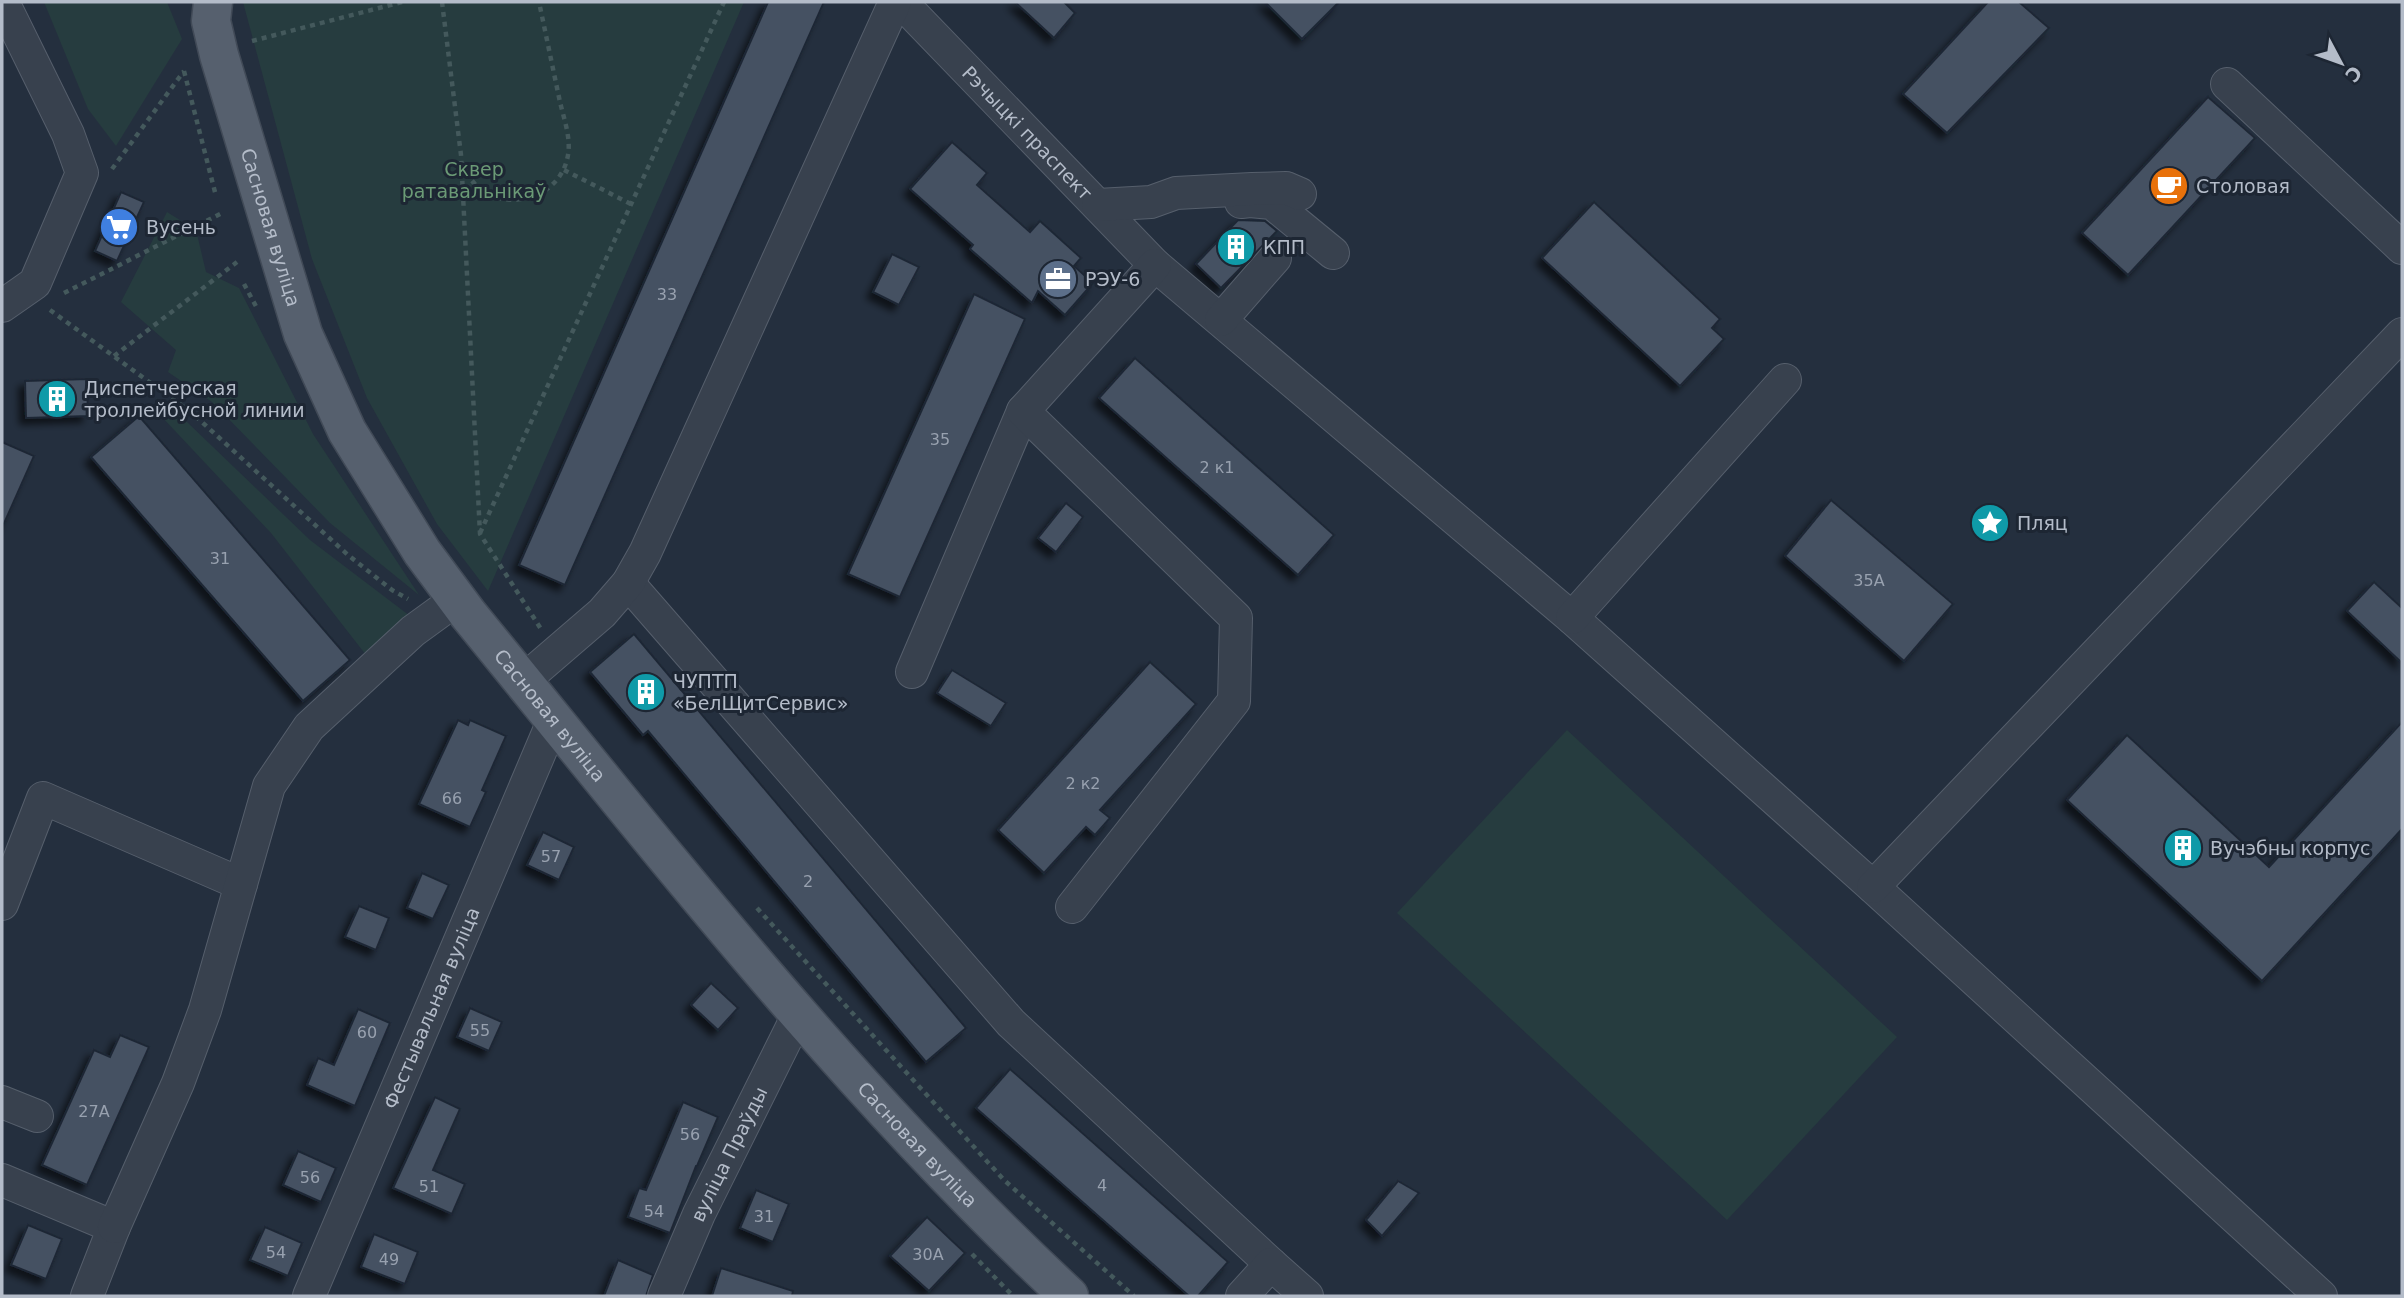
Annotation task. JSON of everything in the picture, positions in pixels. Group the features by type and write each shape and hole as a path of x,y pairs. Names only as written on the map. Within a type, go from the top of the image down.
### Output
{"main road":[{"name":"Сасновая вуліца","path":"208,8 219,55 303,334 347,431 422,552 447,607 534,672 554,719 798,1015 905,1134 1069,1296"}],"street":[{"path":"2,306 35,283 82,173 68,134 3,2"},
{"path":"534,672 602,613 628,583 645,553 895,2"},
{"name":"Рэчыцкі праспект","path":"901,2 1154,265 1572,618 1873,887 2321,1296"},
{"path":"2227,84 2402,248"},
{"path":"1098,205 1151,201 1176,193 1286,188 1300,194"},
{"path":"1151,201 1186,212 1251,201 1272,203 1333,253"},
{"path":"1221,320 1275,258"},
{"path":"912,673 1023,411 1154,265"},
{"path":"1873,887 2402,334"},
{"path":"1572,618 1785,380"},
{"path":"1023,411 1236,618 1234,701 1072,907"},
{"path":"628,583 1011,1023 1307,1296"},
{"path":"87,1296 114,1227 178,1083 205,1010 269,786 281,765 318,718 392,649 447,607"},
{"name":"Фестывальная вуліца","path":"309,1296 554,719"},
{"path":"2,904 43,798 242,884"},
{"name":"вуліца Праўды","path":"664,1296 699,1214 798,1015"},
{"path":"2,1102 37,1116"},
{"path":"2,1180 114,1227"},
{"path":"1242,1296 1271,1264"}],"path":[{"path":"252,41 402,2"},
{"path":"442,2 461,155 480,534 542,631 534,672"},
{"path":"461,155 472,181 489,194 509,200 536,197 557,181 564,170 569,144 539,2"},
{"path":"480,534 724,2"},
{"path":"112,169 184,71 216,196"},
{"path":"564,170 631,204"},
{"path":"63,294 222,213"},
{"path":"114,356 236,262"},
{"path":"46,307 192,413 348,555 392,590 447,607"},
{"path":"752,903 1004,1180 1134,1296"},
{"path":"1006,1290 1013,1296"}],"green space":[{"path":"44,2 167,2 182,39 116,146 88,109"},
{"name":"Сквер ратавальнікаў","path":"243,2 744,2 488,591 437,524 367,398 312,259"},
{"path":"167,212 196,230 206,272 239,288 313,434 419,595 330,523 212,402 168,372 176,350 121,302"},
{"path":"156,398 187,422 310,540 410,616 366,655 271,533 161,416"},
{"path":"1567,730 1897,1037 1727,1220 1397,913"}],"building":[{"path":"768,2 824,2 565,585 519,565"},
{"path":"1015,2 1064,2 1075,13 1054,38"},
{"path":"1265,2 1339,2 1302,39"},
{"path":"1988,2 2019,2 2049,28 1947,133 1903,94"},
{"name":"Столовая","path":"2208,97 2255,138 2128,275 2082,233"},
{"path":"952,142 987,173 977,185 1030,232 1040,221 1081,258 1074,266 1093,283 1065,315 1038,291 1032,303 970,249 973,245 910,189"},
{"name":"Вусень","path":"121,192 144,202 117,261 95,251"},
{"path":"1594,202 1720,319 1712,328 1724,339 1680,386 1542,258"},
{"name":"КПП","path":"1238,220 1265,221 1277,231 1221,288 1196,264"},
{"path":"892,254 919,267 899,305 873,292"},
{"path":"974,294 1025,319 900,597 848,574"},
{"path":"1135,358 1334,535 1298,575 1099,398"},
{"name":"Диспетчерская троллейбусной линии","path":"87,379 88,416 26,418 25,381"},
{"path":"139,416 350,660 303,701 91,457"},
{"path":"2,442 34,456 2,528"},
{"path":"1831,500 1953,604 1904,661 1785,556"},
{"path":"1066,503 1083,517 1056,552 1038,538"},
{"path":"2374,582 2402,608 2402,663 2347,611"},
{"path":"634,634 966,1028 926,1062 648,731 643,735 590,672"},
{"path":"1150,662 1196,704 1100,810 1110,818 1095,835 1086,827 1044,873 998,830"},
{"path":"952,670 1006,703 991,726 937,693"},
{"path":"458,720 468,725 470,720 506,736 482,790 486,792 470,827 419,804"},
{"name":"Вучэбны корпус","path":"2402,722 2402,829 2262,981 2067,800 2127,735 2269,867"},
{"path":"543,832 574,847 559,880 527,865"},
{"path":"422,873 449,885 433,919 407,908"},
{"path":"359,906 389,918 376,950 345,937"},
{"path":"711,983 738,1008 718,1030 691,1005"},
{"path":"470,1008 502,1022 489,1051 457,1037"},
{"path":"358,1009 390,1023 355,1106 307,1085 318,1058 334,1065"},
{"path":"120,1035 149,1047 87,1185 42,1165 94,1050 110,1057"},
{"path":"1010,1069 1228,1262 1198,1296 1189,1296 976,1108"},
{"path":"435,1097 460,1109 433,1170 465,1184 452,1214 393,1188"},
{"path":"683,1102 718,1117 670,1233 628,1217 639,1188 646,1190"},
{"path":"298,1151 336,1168 321,1202 283,1185"},
{"path":"1398,1181 1419,1193 1382,1236 1366,1220"},
{"path":"756,1190 789,1204 773,1242 740,1228"},
{"path":"927,1217 965,1253 929,1291 890,1256"},
{"path":"28,1225 62,1239 46,1279 11,1265"},
{"path":"265,1227 302,1243 288,1276 250,1260"},
{"path":"374,1234 418,1252 405,1284 361,1267"},
{"path":"618,1260 653,1275 646,1296 604,1296"},
{"path":"721,1268 793,1291 792,1296 712,1296"}],"place":[{"name":"Столовая","path":"2169,186"},
{"name":"Вусень","path":"119,227"},
{"name":"КПП","path":"1236,247"},
{"name":"РЭУ-6","path":"1058,279"},
{"name":"Диспетчерская троллейбусной линии","path":"57,399"},
{"name":"Пляц","path":"1990,523"},
{"name":"ЧУПТП «БелЩитСервис»","path":"646,692"},
{"name":"Вучэбны корпус","path":"2183,848"}]}
